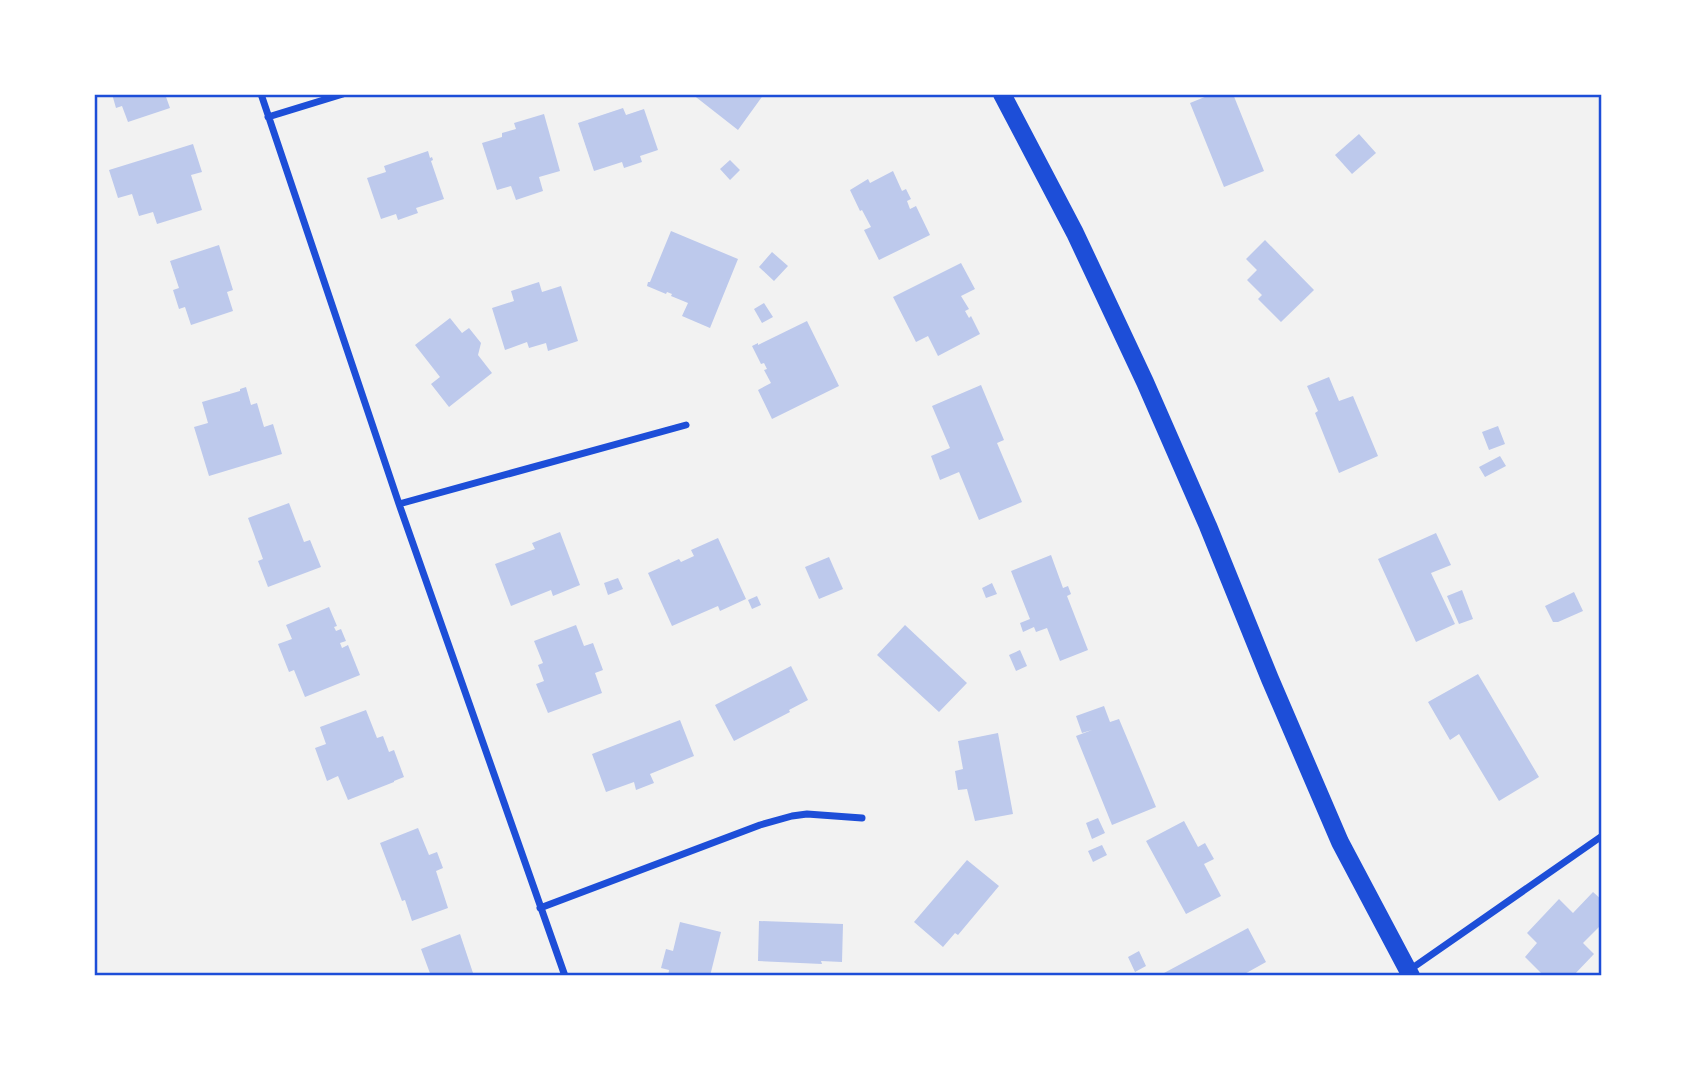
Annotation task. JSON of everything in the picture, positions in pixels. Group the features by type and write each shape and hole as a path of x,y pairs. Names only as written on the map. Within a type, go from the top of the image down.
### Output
{"main road":[{"path":"1002,94 1075,233 1145,382 1340,842 1407,974"}],"street":[{"path":"261,94 399,503 565,975"},
{"path":"268,117 343,94"},
{"path":"399,503 686,425"},
{"path":"540,908 760,825 792,816 818,814 862,818"},
{"path":"1407,974 1601,836"}],"building":[{"path":"112,94 165,94 170,108 128,122 122,106 116,108"},
{"path":"692,94 764,94 738,130"},
{"path":"1212,94 1233,94 1264,171 1224,187 1190,103"},
{"path":"623,108 626,115 644,109 658,150 640,156 642,162 624,168 622,162 594,171 578,123"},
{"path":"544,114 560,171 539,177 543,191 516,200 511,186 497,190 482,143 516,129 514,123"},
{"path":"1359,134 1376,153 1352,174 1335,155"},
{"path":"193,144 202,172 191,175 202,210 157,224 153,212 139,216 132,194 118,198 109,170"},
{"path":"428,151 444,199 416,208 418,213 398,220 396,214 381,219 367,178 386,172 384,166"},
{"path":"730,160 740,170 730,180 720,169"},
{"path":"893,171 902,191 906,189 911,199 907,201 910,209 916,206 930,235 879,260 864,230 871,227 850,190 868,179 870,183"},
{"path":"671,231 738,259 710,328 682,316 688,303 671,296 672,294 647,286"},
{"path":"1265,240 1314,290 1281,322 1258,299 1262,295 1247,280 1257,270 1246,259"},
{"path":"219,245 233,290 227,292 233,311 191,325 185,307 179,309 173,290 179,288 170,261"},
{"path":"772,252 788,266 774,281 759,267"},
{"path":"961,263 975,289 961,296 969,309 965,311 969,318 971,316 980,334 938,356 928,336 916,342 893,297"},
{"path":"539,282 542,292 561,286 578,341 548,351 546,343 529,348 527,342 505,350 492,308 514,301 511,291"},
{"path":"764,303 773,317 762,323 754,309"},
{"path":"450,318 462,333 469,328 481,343 478,355 492,373 449,407 431,384 440,377 415,345"},
{"path":"807,321 839,386 772,419 758,390 771,383 764,370 767,369 764,363 761,364 752,346"},
{"path":"1329,377 1339,401 1353,396 1378,456 1339,473 1307,386"},
{"path":"981,385 1004,440 997,443 1022,502 979,520 959,472 940,480 931,456 950,448 932,406"},
{"path":"246,387 251,405 257,403 264,427 273,424 282,454 209,476 194,427 208,423 202,402"},
{"path":"1498,426 1505,444 1489,450 1482,432"},
{"path":"1500,456 1506,466 1485,477 1479,467"},
{"path":"289,503 304,542 310,540 321,567 268,587 258,561 263,559 248,518"},
{"path":"560,532 580,585 553,596 551,590 511,606 495,564 535,549 532,543"},
{"path":"1436,533 1451,565 1431,573 1455,624 1416,642 1378,559"},
{"path":"718,538 746,599 720,611 718,606 672,626 648,573 679,559 681,562 694,556 691,550"},
{"path":"1051,555 1063,588 1068,586 1071,594 1067,596 1088,650 1060,661 1047,628 1036,632 1034,627 1023,632 1020,623 1030,619 1011,571"},
{"path":"829,557 843,589 819,599 805,567"},
{"path":"618,578 623,589 608,595 604,583"},
{"path":"992,583 997,594 986,598 982,588"},
{"path":"1462,590 1473,619 1459,624 1447,596"},
{"path":"1574,592 1583,611 1553,622 1545,606"},
{"path":"757,596 761,605 752,609 748,600"},
{"path":"329,607 337,626 334,627 336,631 341,629 346,641 340,643 342,648 348,645 360,675 305,697 294,670 289,672 278,644 292,639 286,625"},
{"path":"576,625 584,646 593,643 603,670 595,673 602,693 548,713 536,684 544,681 538,665 543,663 534,641"},
{"path":"905,625 967,683 939,712 877,655"},
{"path":"1020,650 1027,666 1016,671 1009,655"},
{"path":"791,666 808,700 734,741 715,705"},
{"path":"1478,674 1539,777 1499,801 1459,734 1450,740 1428,702"},
{"path":"1104,706 1110,722 1119,719 1156,807 1112,825 1076,736 1092,730 1082,733 1076,716"},
{"path":"366,710 377,738 383,736 389,752 394,750 404,777 348,800 338,776 327,781 315,748 326,744 320,727"},
{"path":"680,720 694,756 650,774 654,783 636,790 634,782 606,792 592,754"},
{"path":"998,733 1013,814 975,821 967,789 958,790 955,771 963,769 958,741"},
{"path":"1098,818 1105,833 1092,839 1086,823"},
{"path":"1184,821 1198,847 1205,843 1214,859 1204,864 1221,896 1186,914 1146,841"},
{"path":"418,828 429,855 437,852 443,868 436,871 448,908 412,921 380,843"},
{"path":"1102,845 1107,855 1093,862 1088,851"},
{"path":"967,860 999,886 958,935 955,933 943,947 914,922"},
{"path":"1593,892 1602,900 1602,924 1583,943 1594,954 1573,976 1544,976 1525,957 1537,943 1527,933 1559,899 1573,913"},
{"path":"759,921 843,924 842,962 821,961 822,964 758,961"},
{"path":"680,922 721,932 710,976 668,976 669,970 661,968 666,949 673,951"},
{"path":"1248,928 1266,962 1241,976 1165,976 1164,973"},
{"path":"460,934 474,976 431,976 421,949"},
{"path":"1139,951 1146,966 1135,972 1128,957"}]}
